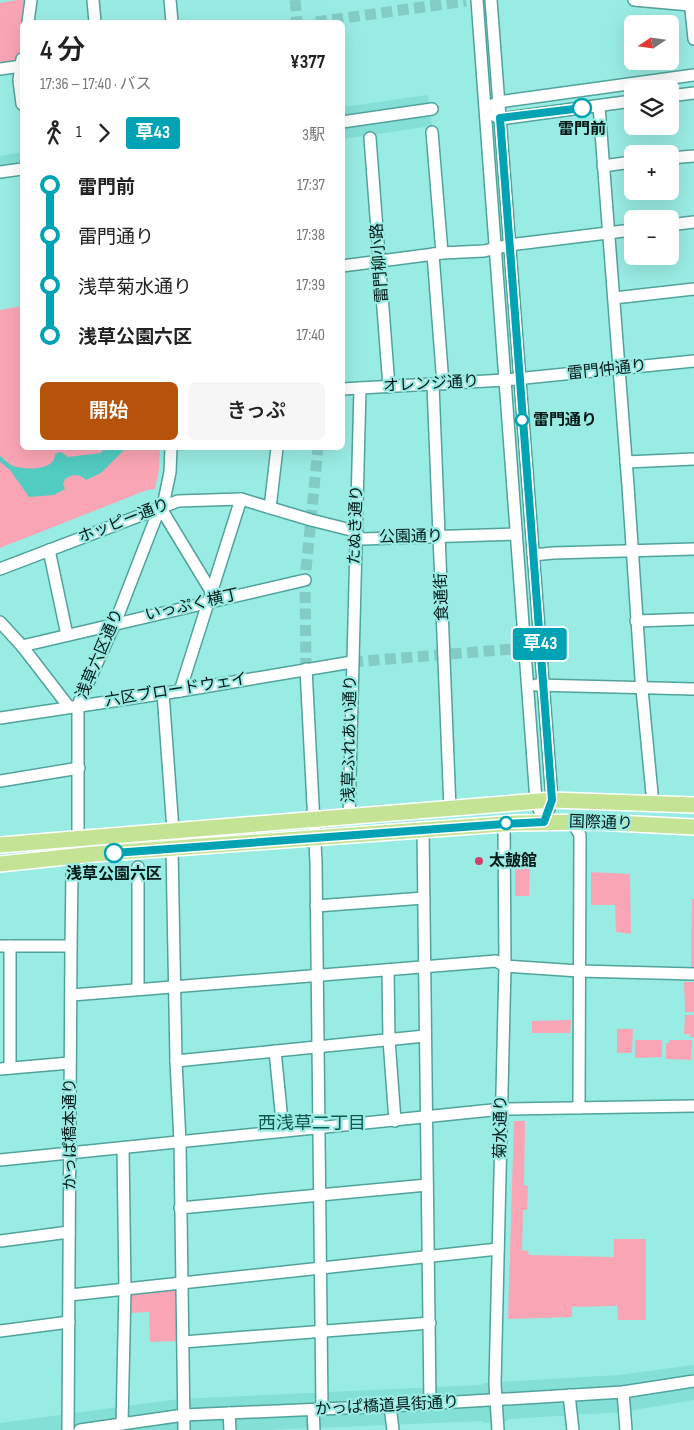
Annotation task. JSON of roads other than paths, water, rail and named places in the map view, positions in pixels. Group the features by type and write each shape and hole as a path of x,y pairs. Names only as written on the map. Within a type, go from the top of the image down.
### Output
{"main road":[{"name":"国際通り","path":"78,838 552,800 694,805"},
{"name":"国際通り","path":"0,864 76,856 504,824 595,822 694,828"},
{"path":"0,845 78,838"}],"street":[{"path":"28,20 31,0"},
{"path":"94,0 95,20"},
{"path":"170,0 172,20"},
{"path":"477,0 536,801 544,822"},
{"path":"491,0 552,800 544,822"},
{"path":"634,0 690,2 694,39"},
{"path":"0,69 20,64"},
{"path":"485,110 498,102 694,74"},
{"path":"20,75 20,88"},
{"path":"679,95 694,93"},
{"path":"485,110 500,118 624,103"},
{"path":"598,106 614,298 641,687 653,804"},
{"path":"345,122 432,109"},
{"name":"食通街","path":"432,132 438,254 439,537 450,809"},
{"name":"雷門柳小路","path":"370,138 389,387"},
{"path":"679,157 694,156"},
{"path":"603,166 624,163"},
{"path":"0,172 20,169"},
{"path":"679,224 694,222"},
{"path":"345,266 438,254 495,250 509,246 624,231"},
{"path":"614,298 694,289"},
{"name":"雷門仲通り","path":"519,379 694,361"},
{"name":"オレンジ通り","path":"345,389 519,379"},
{"name":"たぬき通り","path":"352,662 360,388"},
{"name":"浅草六区通り","path":"78,838 79,768 73,706 114,624 162,507 170,472 171,450"},
{"path":"270,508 277,450"},
{"path":"626,462 694,459"},
{"path":"180,691 241,499"},
{"name":"ホッピー通り","path":"0,569 178,501 241,499 311,520"},
{"path":"162,507 210,596"},
{"name":"公園通り","path":"311,520 351,530 362,538 516,534"},
{"path":"533,555 694,549"},
{"path":"49,550 67,635"},
{"name":"いっぷく横丁","path":"22,646 114,624 210,596 305,580"},
{"path":"636,621 694,620"},
{"path":"0,622 73,706"},
{"name":"六区ブロードウェイ","path":"0,718 180,691 352,662"},
{"name":"浅草ふれあい通り","path":"349,816 352,662"},
{"path":"306,669 315,839 320,1195 321,1332 314,1430"},
{"path":"528,686 694,689"},
{"path":"163,693 173,830"},
{"path":"0,781 79,768"},
{"path":"544,822 569,823 577,828 580,835 580,1108"},
{"name":"菊水通り","path":"498,1430 495,1400 505,966 504,824"},
{"path":"423,830 430,1404"},
{"name":"かっぱ橋本通り","path":"68,1430 72,872 78,838"},
{"path":"172,849 176,1060 180,1142 184,1430"},
{"path":"138,867 138,989"},
{"path":"316,906 424,898"},
{"path":"70,1063 5,1068 5,946 71,946"},
{"path":"72,994 496,961 505,966 580,971 694,974"},
{"path":"388,970 389,1040 395,1121"},
{"path":"176,1060 425,1036"},
{"path":"274,1051 283,1131"},
{"path":"0,1160 502,1109 694,1106"},
{"path":"122,1424 125,1289 123,1148"},
{"path":"180,1208 427,1185"},
{"path":"0,1241 69,1232"},
{"path":"70,1295 498,1249"},
{"path":"0,1331 69,1322"},
{"path":"183,1342 430,1323"},
{"name":"かっぱ橋道具街通り","path":"80,1430 122,1424 144,1425 184,1414 430,1404 622,1392 694,1381"},
{"path":"622,1392 626,1430"},
{"path":"569,1395 572,1430"},
{"path":"390,1406 393,1430"},
{"path":"229,1413 230,1430"}],"water":[{"path":"103,450 124,450 101,473 86,480 76,475 65,479 63,484 65,489 54,495 29,497 10,470 0,462 0,456 13,466 39,468 50,464 54,460 55,454 61,452 68,457 101,453"}],"tunnel":[{"path":"295,0 297,20"},
{"path":"330,20 466,1"},
{"path":"306,669 305,580 318,450"},
{"path":"352,662 525,648"}],"place":[{"name":"雷門前","path":"582,108"},
{"name":"雷門通り","path":"522,420"},
{"name":"浅草公園六区","path":"114,853"},
{"name":"太皷館","path":"479,861"}],"district":[{"name":"西浅草二丁目","path":"312,1123"}]}
